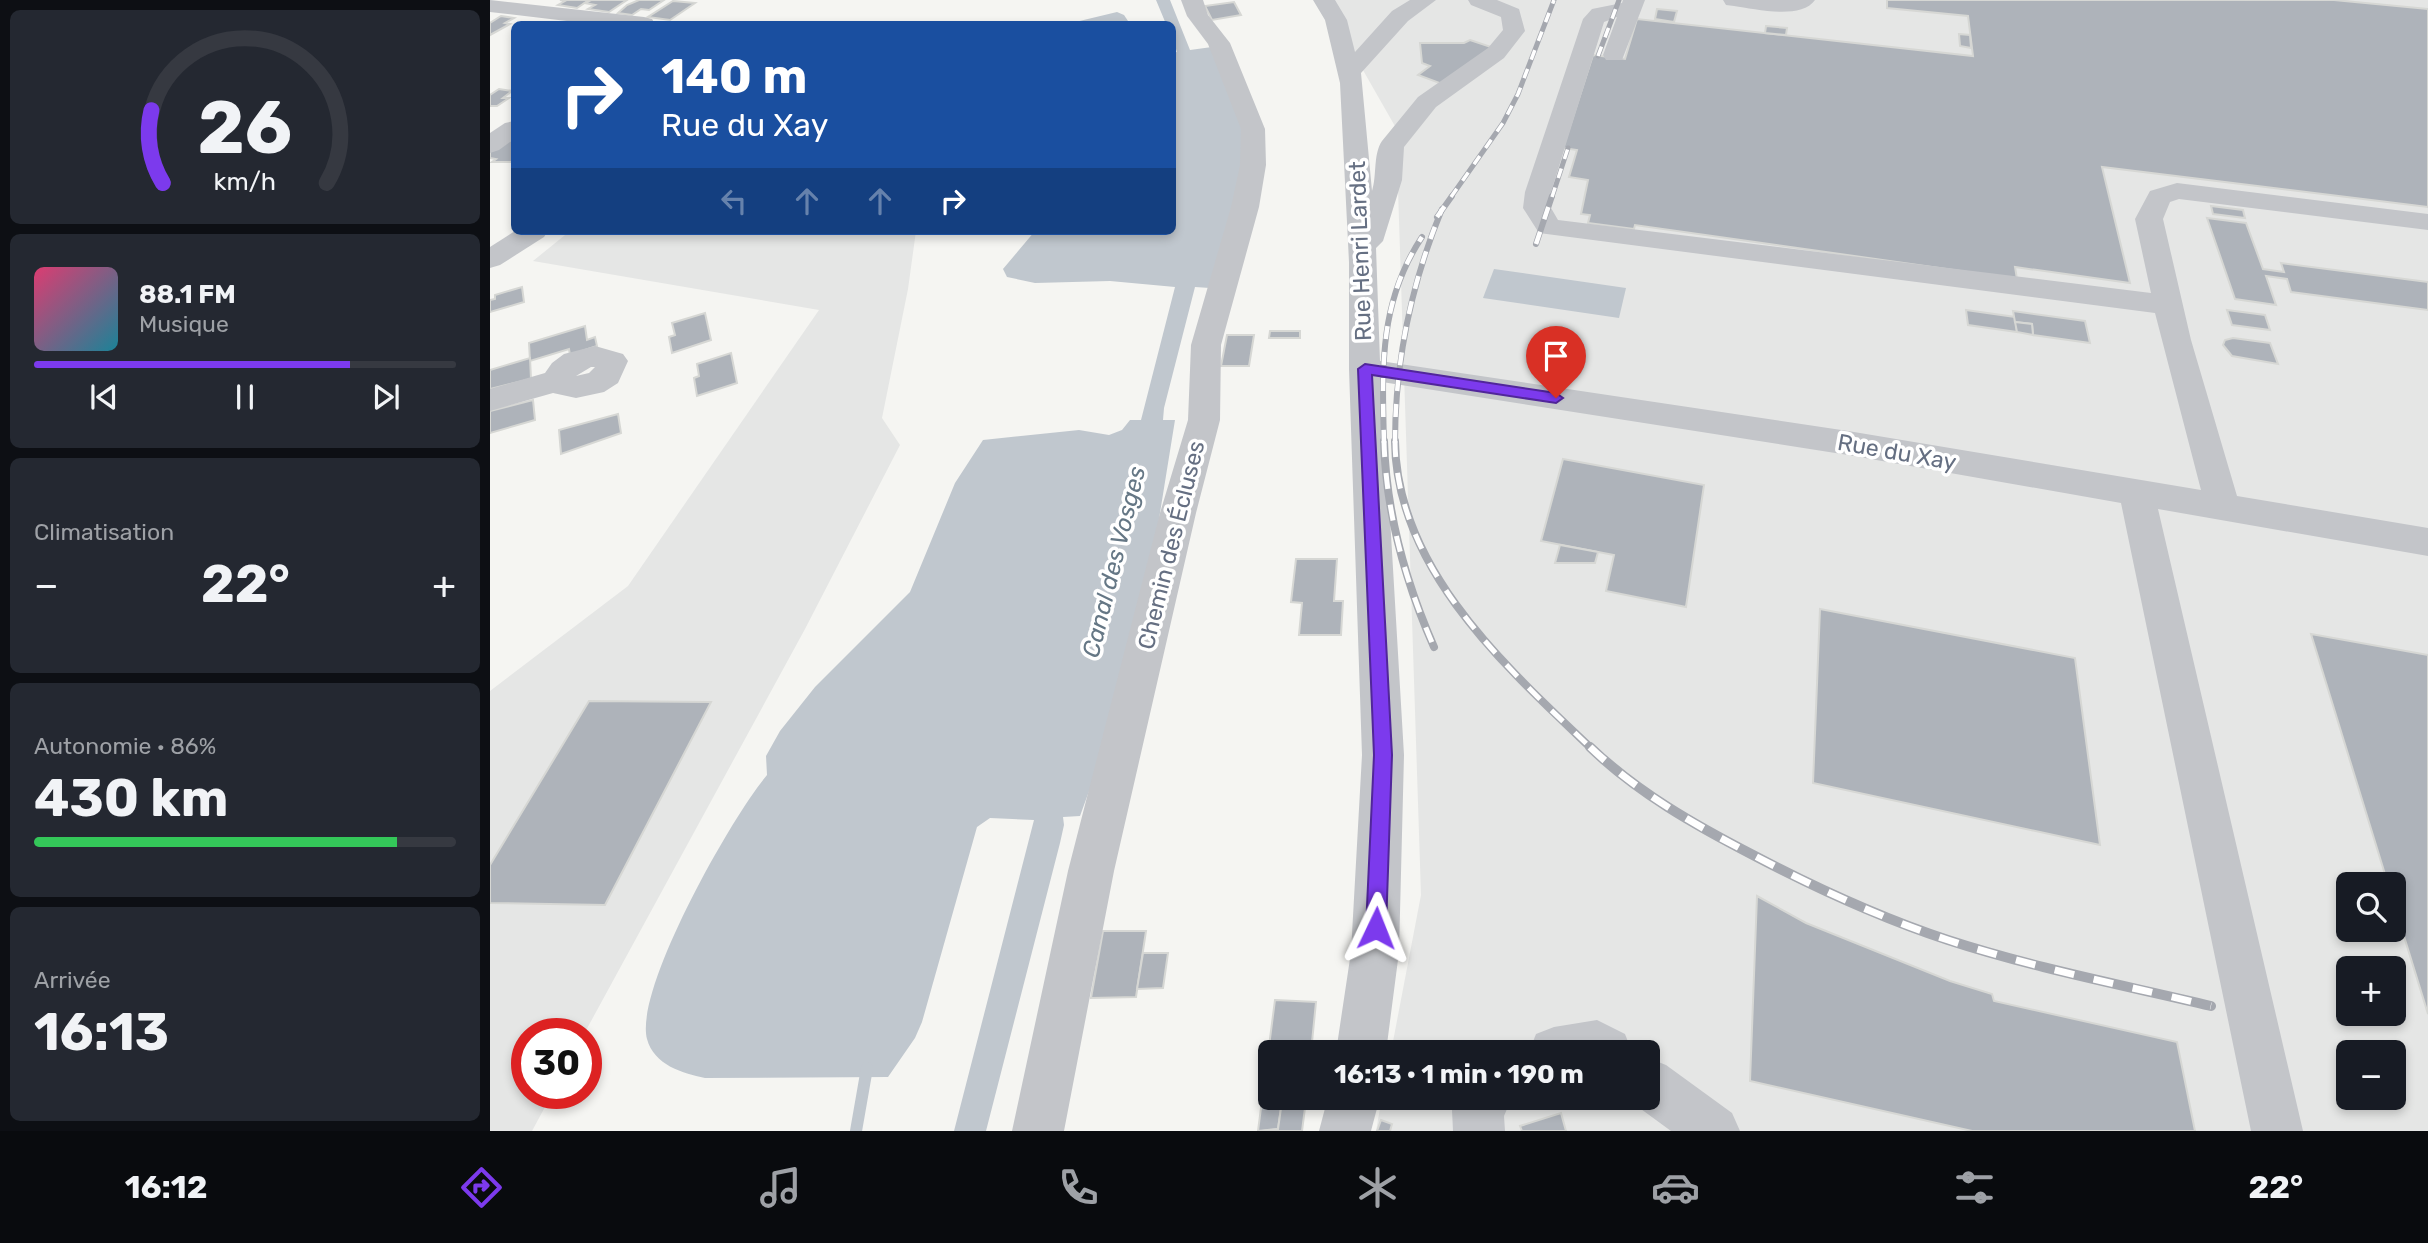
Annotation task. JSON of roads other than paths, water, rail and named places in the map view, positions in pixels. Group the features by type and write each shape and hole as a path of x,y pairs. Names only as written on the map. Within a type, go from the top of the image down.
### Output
{"street":[{"name":"Chemin des Écluses","path":"1041,1116 1091,871 1178,513 1204,420 1206,345 1245,207 1253,164 1252,129 1248,117 1219,43 1198,16 1192,0"},
{"name":"Rue Henri Lardet","path":"1324,0 1336,20 1349,73 1363,262 1365,369 1383,755 1375,952 1362,1040"},
{"path":"1349,73 1400,16 1425,0"},
{"path":"1363,262 1389,180 1391,146 1427,102 1496,53 1514,31 1511,14 1479,0"},
{"path":"1734,0 1786,6 1804,0"},
{"path":"1614,55 1633,4"},
{"path":"1633,4 1600,14 1594,19 1538,192 1537,208 1549,227 2168,306"},
{"path":"490,6 618,21"},
{"path":"490,124 511,128"},
{"path":"490,145 511,130"},
{"path":"2223,508 2168,306 2149,219 2159,197 2176,191 2428,222"},
{"path":"490,259 528,235"},
{"name":"Rue du Xay","path":"1365,369 1848,443 2428,542"},
{"path":"490,400 559,380"},
{"path":"2137,494 2277,1131"},
{"path":"1660,1092 1714,1131"},
{"path":"1345,1131 1351,1110"},
{"path":"1478,1110 1479,1131"}],"water":[{"name":"Canal des Vosges","path":"1156,0 1170,0 1190,50 1212,47 1242,127 1242,172 1210,288 1195,287 1164,408 1163,420 1175,420 1154,550 1112,728 1080,816 1063,817 1060,843 986,1131 954,1131 1034,820 990,818 977,827 922,1022 915,1038 888,1077 705,1078 678,1070 662,1061 651,1048 647,1039 647,1015 655,982 689,904 710,863 767,775 766,756 780,731 815,687 910,592 955,483 983,440 1079,430 1109,435 1122,430 1130,420 1141,420 1175,287 1110,281 1035,283 1007,277 1003,269 1032,235 1176,235 1176,21 1165,21"},
{"path":"1117,12 1124,15 1128,21 1080,21"},
{"path":"1494,269 1626,288 1619,318 1483,298"}],"waterway":[{"path":"856,1131 867,1068"}],"railway":[{"path":"1451,197 1503,123 1518,94 1554,0"},
{"path":"1598,56 1619,0"},
{"path":"1552,197 1568,148"},
{"path":"1441,211 1452,196"},
{"path":"1536,244 1552,196"},
{"path":"1395,441 1398,382 1407,323 1422,266 1441,211"},
{"path":"1437,217 1441,211"},
{"path":"1384,443 1386,336 1398,286 1422,237"},
{"path":"1384,441 1389,494 1399,546 1414,597 1434,647"},
{"path":"1395,441 1400,488 1414,532 1435,573 1492,649 1592,749"},
{"path":"1590,747 1628,779 1689,820 1731,844 1873,912 1948,940 2013,959 2211,1006"}]}
